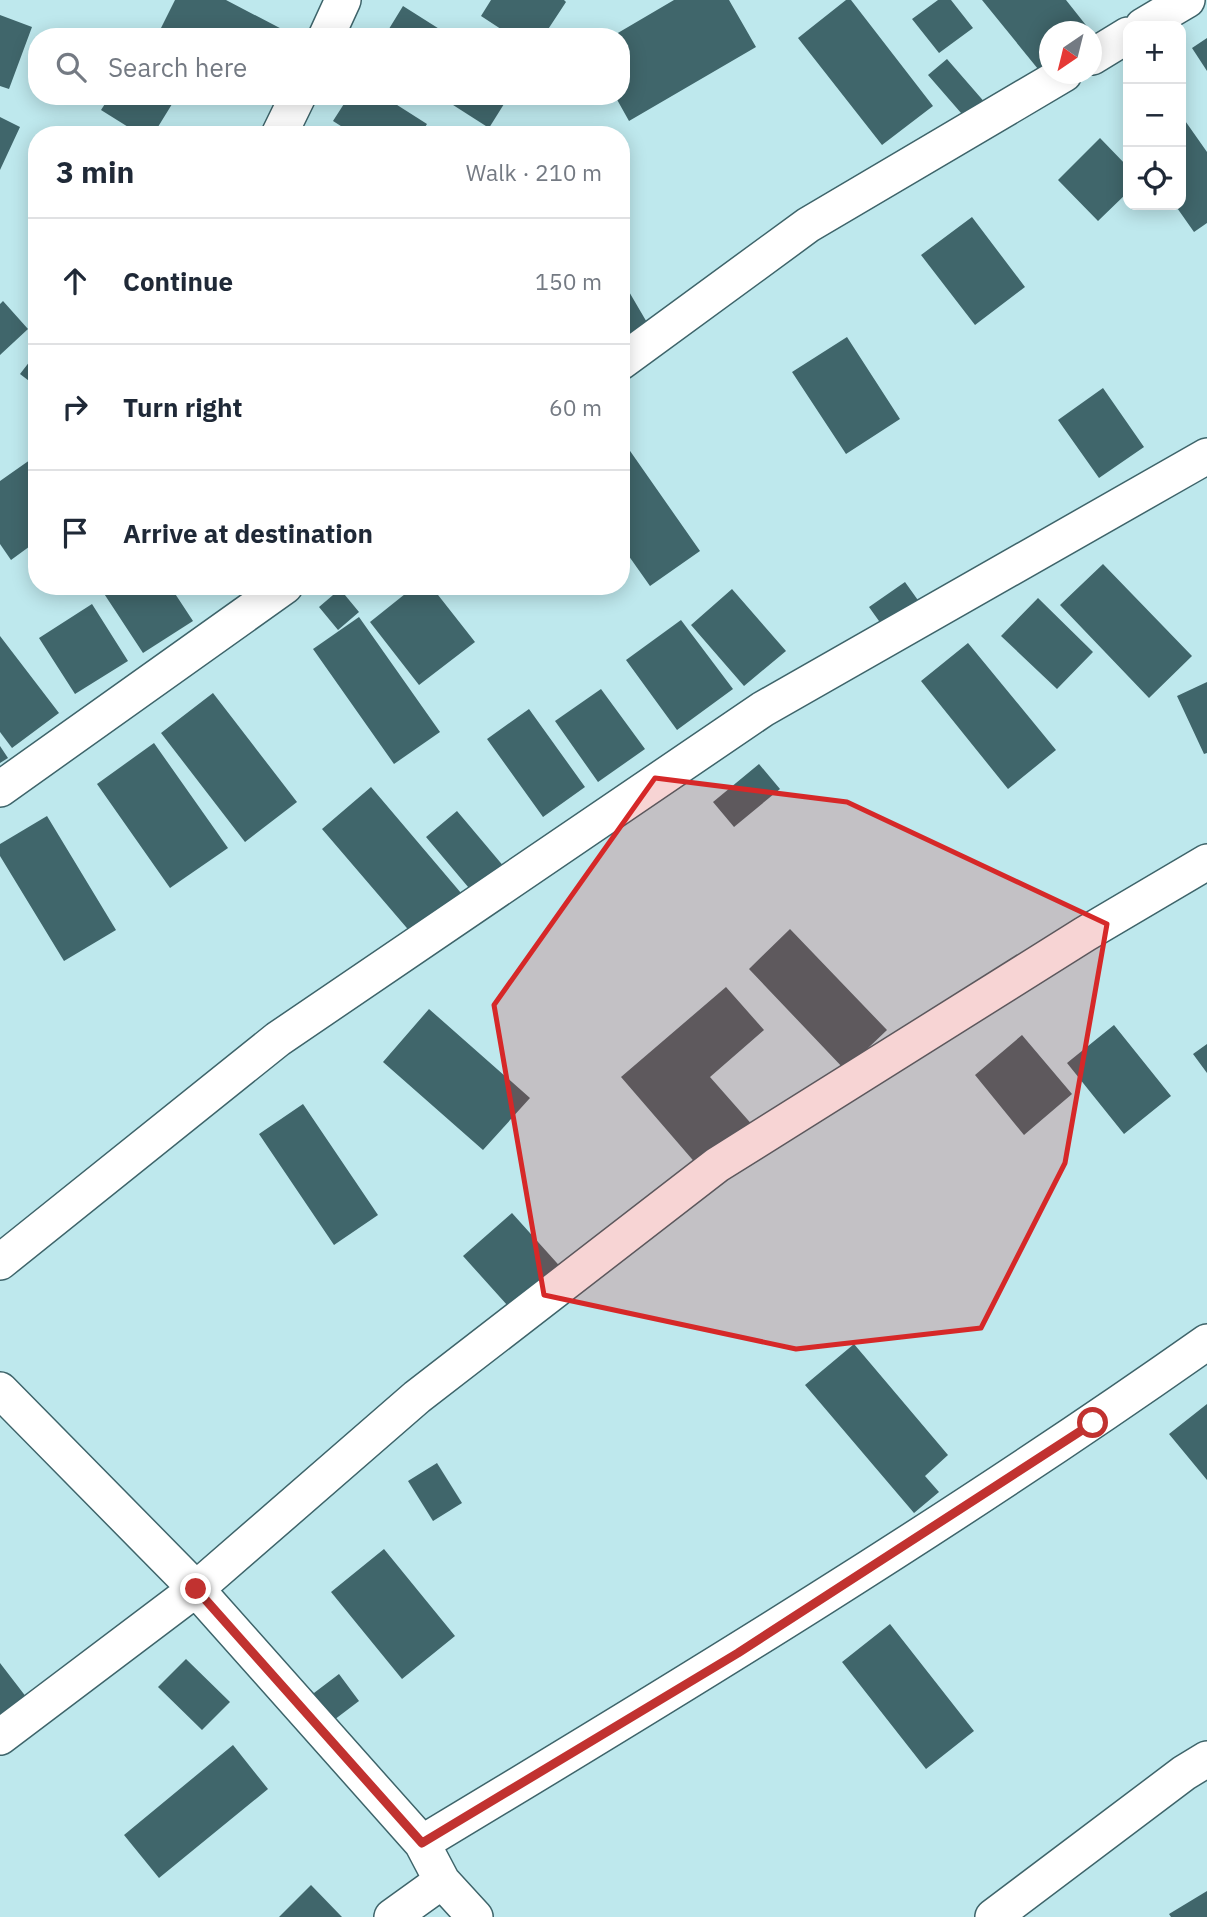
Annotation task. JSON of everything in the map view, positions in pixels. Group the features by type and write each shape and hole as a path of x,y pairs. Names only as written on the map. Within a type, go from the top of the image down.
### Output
{"street":[{"path":"330,28 344,0"},
{"path":"1151,21 1187,0"},
{"path":"1102,50 1123,38"},
{"path":"630,355 808,225 1047,84"},
{"path":"283,126 294,105"},
{"path":"0,1262 278,1040 762,709 1207,456"},
{"path":"0,789 272,595"},
{"path":"0,1737 196,1589 417,1397 718,1165 1084,934 1207,862"},
{"path":"422,1843 738,1653 1093,1423 1207,1342"},
{"path":"0,1390 196,1589 422,1843 442,1881 475,1917"},
{"path":"993,1917 1184,1773 1207,1759"},
{"path":"392,1917 442,1881"}],"highlighted area":[{"path":"655,778 847,802 1107,924 1065,1163 981,1328 796,1349 544,1295 494,1005"}],"building":[{"path":"175,0 226,0 280,28 161,28"},
{"path":"491,0 566,2 549,28 499,28 481,16"},
{"path":"674,0 729,0 756,47 629,121 620,105 630,105 630,28 626,28"},
{"path":"846,0 851,0 933,106 882,145 798,38"},
{"path":"938,0 951,0 973,28 939,53 912,19"},
{"path":"982,0 1066,0 1083,21 1039,21 1038,69"},
{"path":"403,6 438,28 390,28"},
{"path":"0,15 32,27 28,28 28,38 9,89 0,86"},
{"path":"1207,38 1207,71 1192,48"},
{"path":"947,59 987,105 968,121 928,75"},
{"path":"104,105 171,105 159,126 127,126 101,110"},
{"path":"343,105 397,105 427,124 341,126 333,121"},
{"path":"453,105 503,105 490,126 486,126"},
{"path":"0,117 20,127 0,170"},
{"path":"1186,122 1207,152 1207,223 1194,232 1179,210 1186,210"},
{"path":"1100,138 1123,162 1123,197 1098,221 1058,180"},
{"path":"972,217 1025,287 975,325 921,255"},
{"path":"630,293 652,331 630,343"},
{"path":"3,301 28,329 0,355 0,304"},
{"path":"847,337 900,419 846,454 792,372"},
{"path":"28,364 28,380 20,374"},
{"path":"1103,388 1144,447 1099,478 1058,420"},
{"path":"630,451 700,551 650,586 630,558"},
{"path":"28,461 28,548 11,560 0,544 0,481"},
{"path":"1103,564 1192,656 1149,698 1060,605"},
{"path":"905,582 920,603 884,628 869,607"},
{"path":"732,589 786,651 744,686 691,625"},
{"path":"105,595 176,595 193,621 143,653"},
{"path":"333,595 345,595 359,612 338,630 319,607"},
{"path":"404,595 438,595 475,642 419,685 370,622"},
{"path":"1038,598 1093,652 1057,689 1001,636"},
{"path":"92,604 128,661 75,694 39,638"},
{"path":"359,617 440,732 394,764 313,649"},
{"path":"681,620 733,689 677,730 626,660"},
{"path":"0,636 59,713 12,748 0,732"},
{"path":"968,643 1056,750 1008,789 921,681"},
{"path":"1207,682 1207,753 1204,754 1177,696"},
{"path":"601,689 645,749 598,782 555,721"},
{"path":"213,693 297,802 245,842 161,733"},
{"path":"529,709 585,787 543,817 487,739"},
{"path":"154,743 228,848 170,888 97,784"},
{"path":"0,746 8,758 0,763"},
{"path":"759,764 780,789 734,827 713,802"},
{"path":"371,787 461,893 412,934 322,829"},
{"path":"457,811 505,868 474,894 426,837"},
{"path":"47,816 116,930 64,961 0,856 0,844"},
{"path":"790,929 887,1030 845,1070 749,969"},
{"path":"726,987 764,1030 710,1077 755,1128 704,1173 621,1077"},
{"path":"429,1009 530,1098 483,1150 383,1062"},
{"path":"1114,1025 1171,1096 1124,1134 1067,1063"},
{"path":"1022,1035 1072,1094 1024,1135 975,1075"},
{"path":"1207,1044 1207,1073 1193,1054"},
{"path":"303,1104 378,1215 334,1245 259,1134"},
{"path":"512,1213 565,1272 517,1316 463,1256"},
{"path":"854,1344 948,1455 925,1476 939,1492 914,1513 805,1385"},
{"path":"1207,1404 1207,1480 1169,1434"},
{"path":"437,1463 462,1503 433,1521 408,1481"},
{"path":"384,1549 455,1636 402,1679 331,1592"},
{"path":"890,1624 974,1731 926,1769 842,1662"},
{"path":"186,1659 230,1702 202,1730 158,1687"},
{"path":"0,1663 30,1702 0,1718"},
{"path":"339,1674 359,1701 330,1723 310,1696"},
{"path":"233,1745 268,1789 159,1878 124,1835"},
{"path":"311,1885 342,1917 279,1917"},
{"path":"1207,1891 1207,1917 1171,1917 1169,1914"}],"route":[{"path":"196,1589 422,1843 738,1653 1093,1423"}]}
